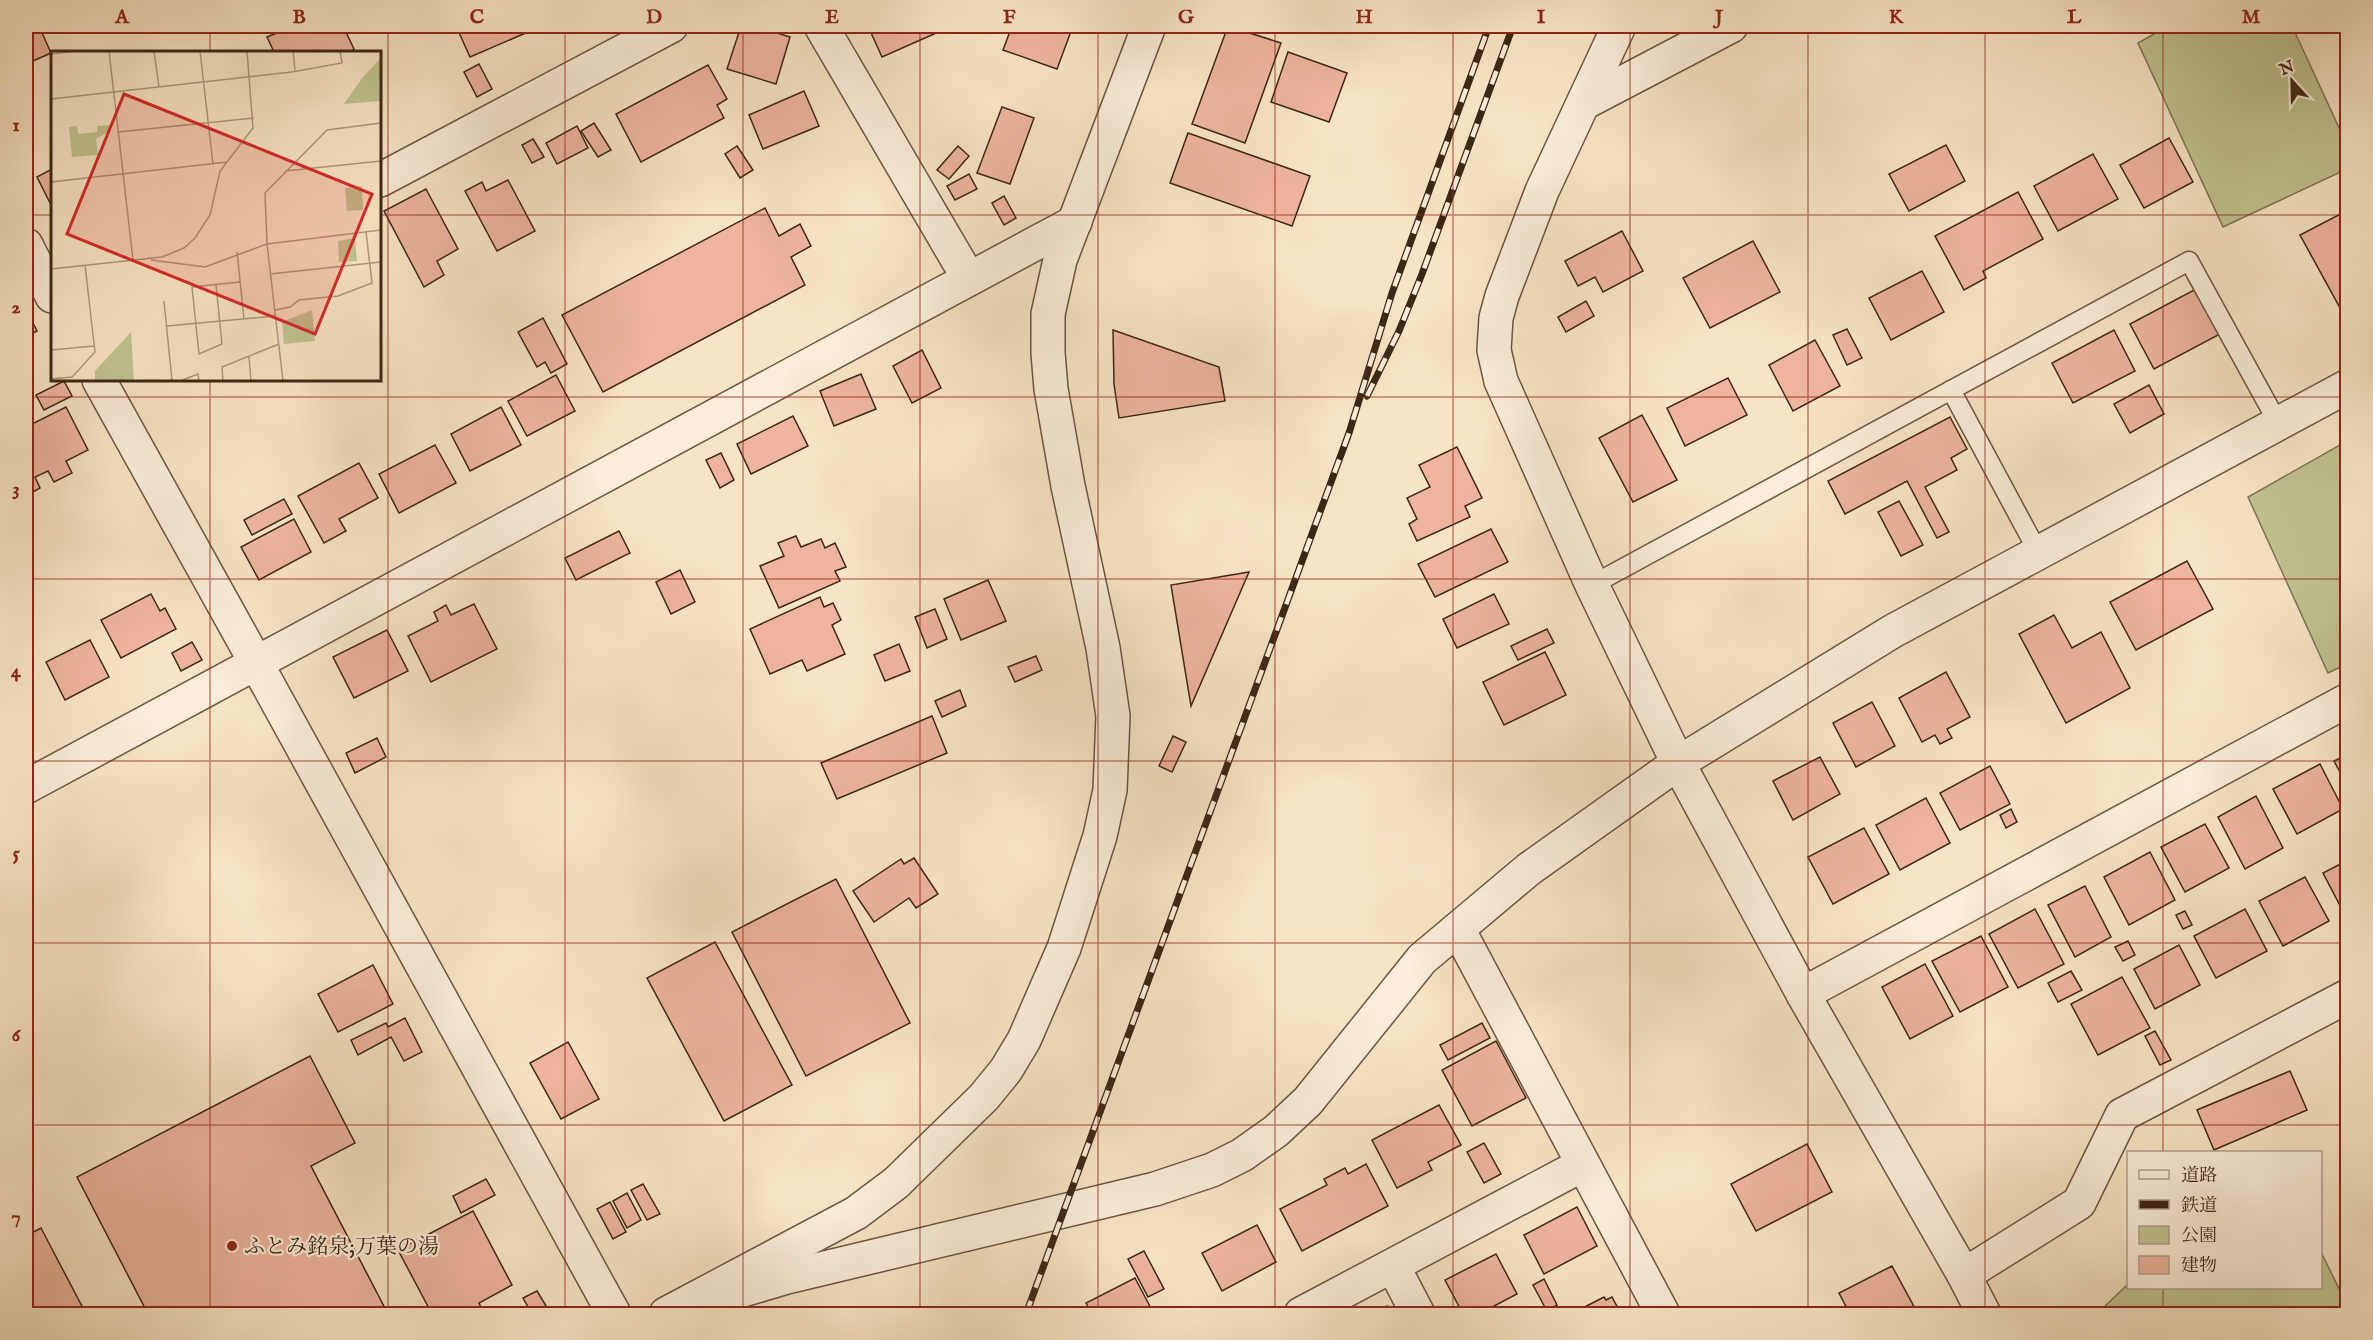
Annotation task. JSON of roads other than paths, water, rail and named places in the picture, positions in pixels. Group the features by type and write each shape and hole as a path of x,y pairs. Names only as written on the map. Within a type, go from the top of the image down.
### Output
{"street":[{"path":"381,179 671,26"},
{"path":"821,26 969,279"},
{"path":"667,1314 856,1213 896,1184 984,1097 1005,1070 1024,1040 1064,948 1100,836 1110,790 1113,716 1109,679 1068,486 1051,389 1048,314 1053,286 1075,222 1149,26"},
{"path":"1619,26 1542,191 1502,296 1496,318 1494,350 1500,381 1592,585 1678,763 1803,994 1984,1314"},
{"path":"1584,103 1731,26"},
{"path":"26,787 1075,222"},
{"path":"26,245 51,294"},
{"path":"100,381 257,662 423,970 614,1314"},
{"path":"667,1314 787,1277 1155,1189 1185,1180 1242,1155 1276,1131 1308,1101 1422,959 1529,869 1678,763 1893,631 2348,386"},
{"path":"1803,994 2348,700"},
{"path":"1458,929 1582,1165 1664,1314"},
{"path":"1964,1275 2079,1203 2122,1115 2348,996"},
{"path":"1301,1314 1582,1165"},
{"path":"1393,1266 1418,1314"}],"lane":[{"path":"1592,585 2189,261 2278,423"},
{"path":"1951,390 2038,552"}],"railway":[{"path":"1026,1314 1349,433 1392,293 1489,26"},
{"path":"1367,396 1399,331 1422,274 1513,26"}],"place":[{"name":"ふとみ銘泉;万葉の湯","path":"232,1246"}]}
